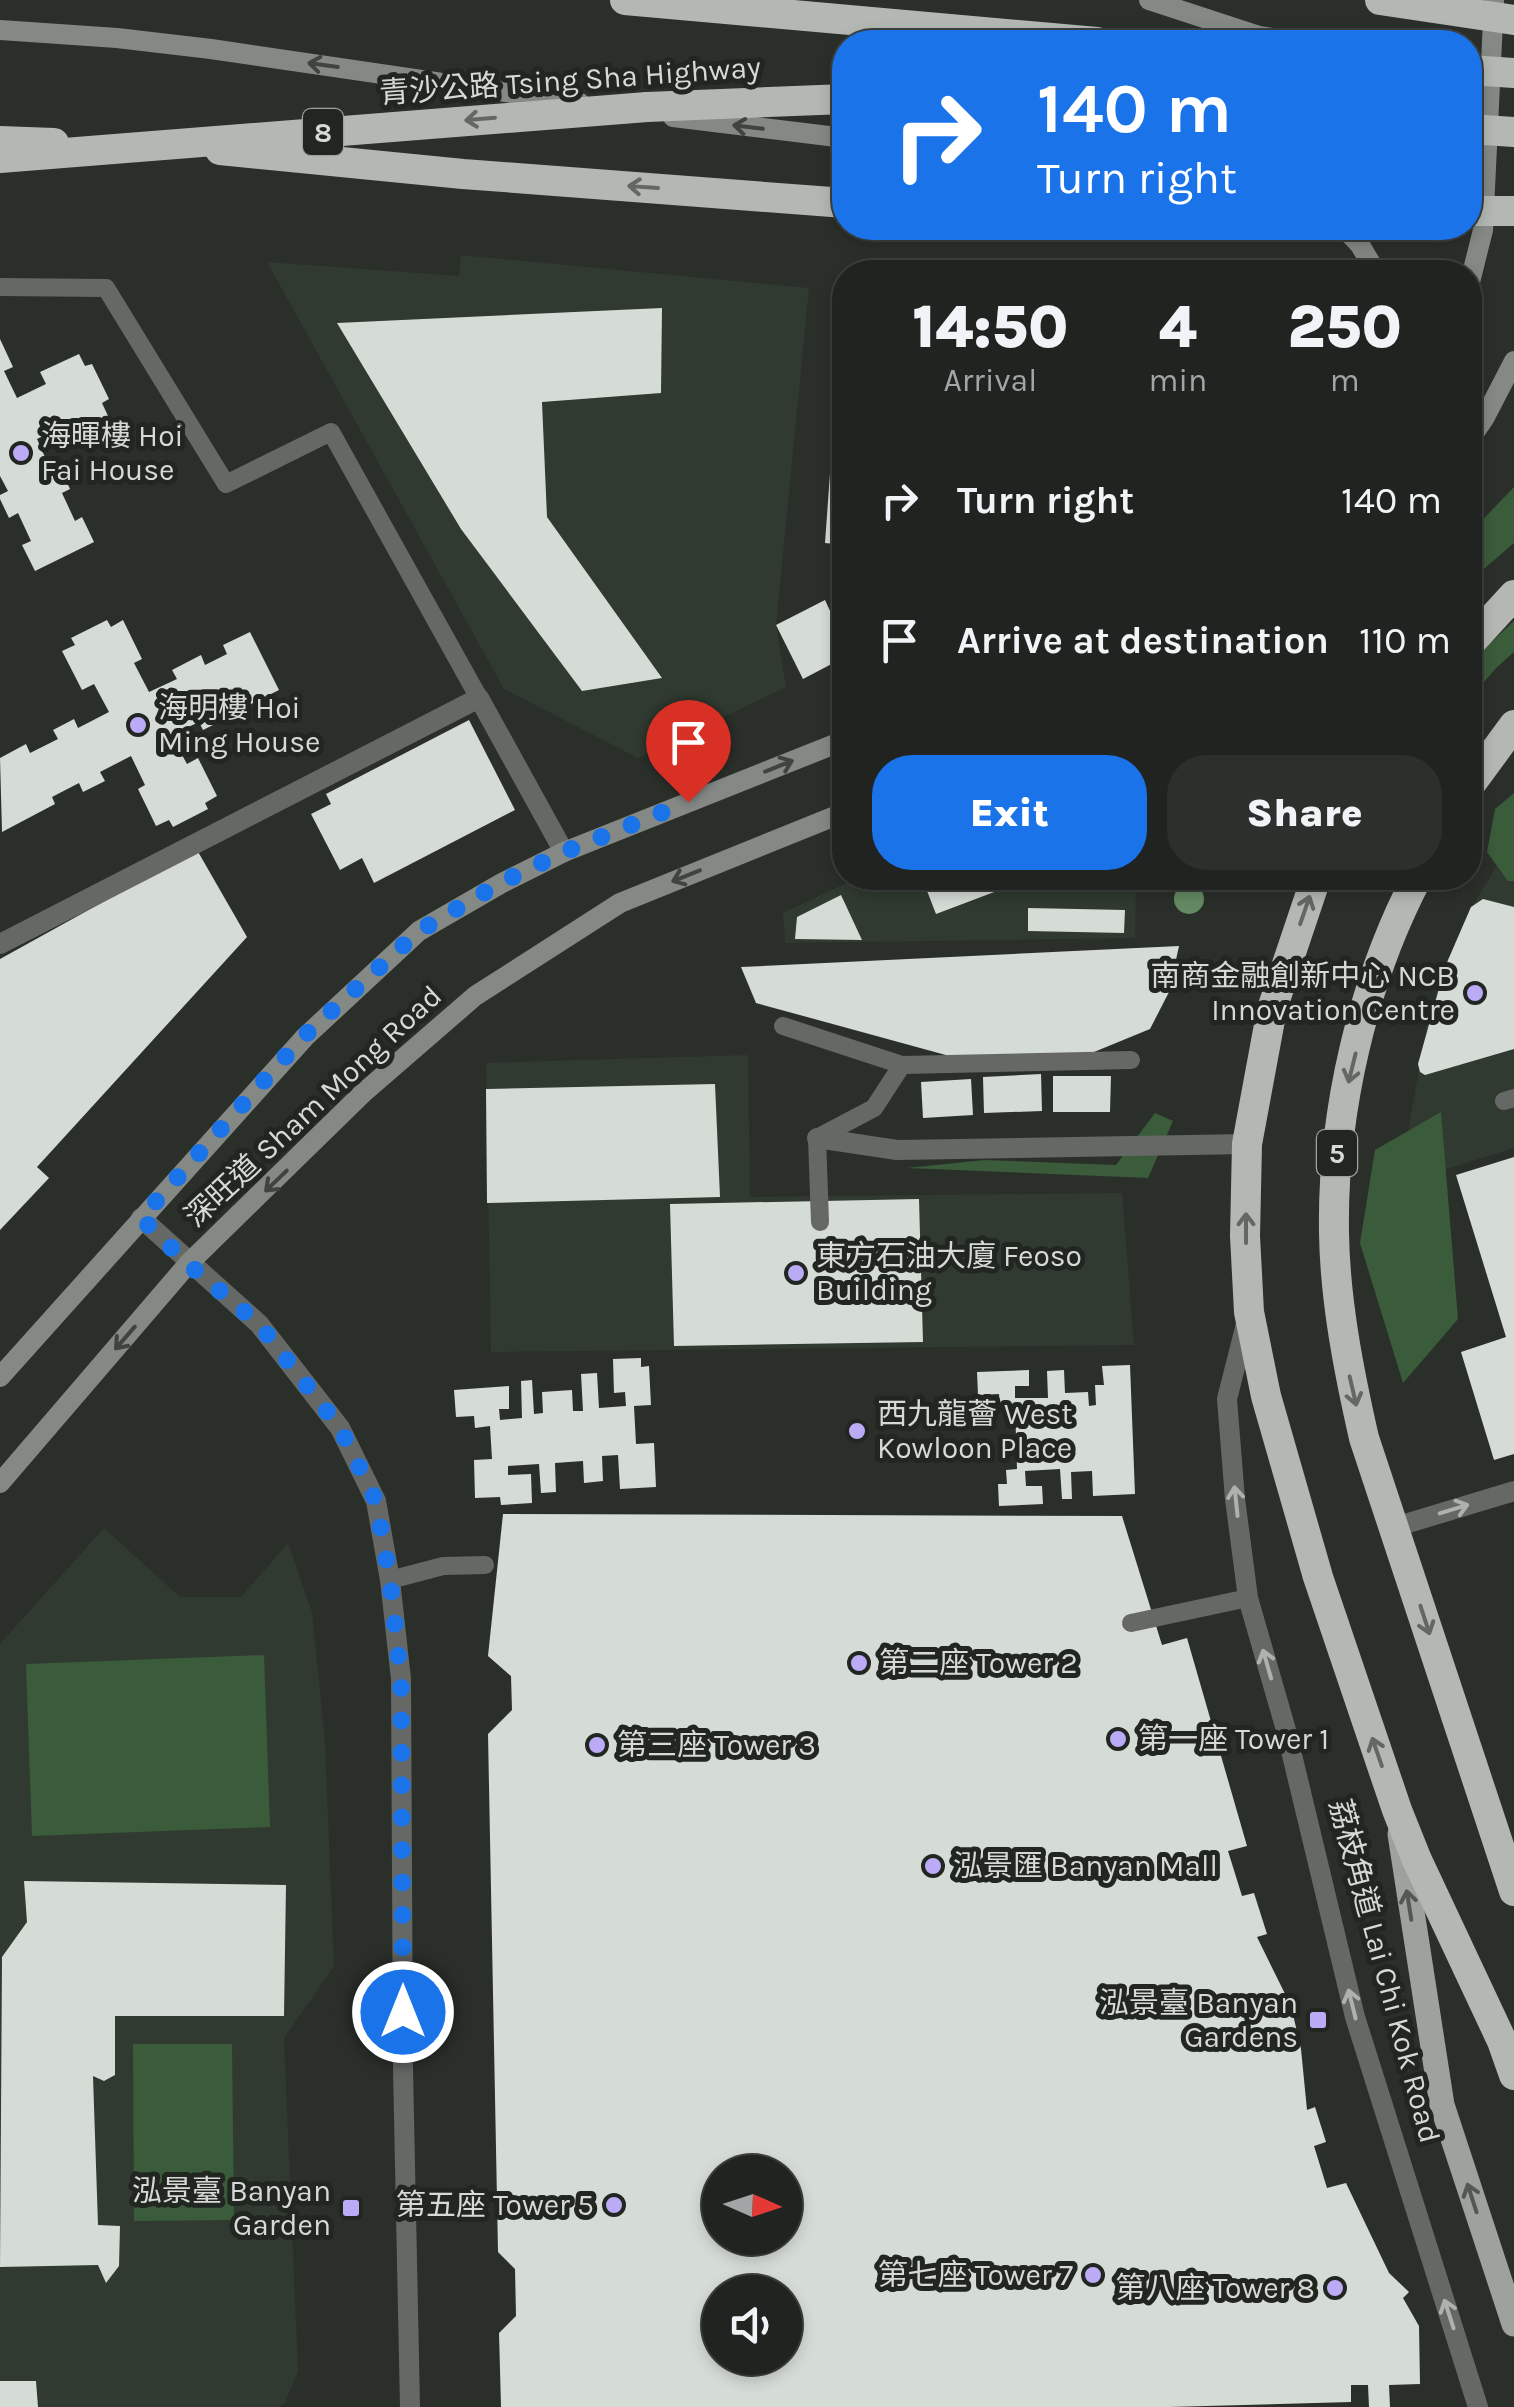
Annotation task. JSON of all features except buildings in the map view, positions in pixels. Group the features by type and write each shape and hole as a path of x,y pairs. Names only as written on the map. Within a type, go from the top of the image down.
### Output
{"highway":[{"name":"青沙公路 Tsing Sha Highway","path":"625,0 962,30"},
{"path":"1380,0 1514,20"},
{"name":"青沙公路 Tsing Sha Highway","path":"0,158 609,109 832,100"},
{"path":"1482,130 1514,132"},
{"path":"0,141 208,149 463,174 832,202"},
{"path":"1482,212 1514,211"},
{"path":"1482,630 1514,595"},
{"path":"1482,769 1514,725"},
{"name":"荔枝角道 Lai Chi Kok Road","path":"1312,890 1272,1008 1247,1144 1245,1236 1249,1312 1266,1396 1313,1561 1397,1810"},
{"name":"5","path":"1411,890 1369,998 1348,1086 1334,1166 1334,1237 1349,1371 1364,1438 1514,1891"},
{"path":"1397,1810 1514,2075"}],"main road":[{"name":"荔枝角道 Lai Chi Kok Road","path":"1397,1810 1402,1864 1442,2105 1514,2324"},
{"path":"1490,1814 1514,1854"}],"street":[{"path":"1149,0 1242,30"},
{"path":"1482,234 1494,0"},
{"path":"0,30 211,49 720,124 832,137"},
{"path":"1482,421 1514,361"},
{"path":"0,944 479,698 564,852"},
{"name":"深旺道 Sham Mong Road","path":"0,1378 304,1036 419,931 502,882 564,852 832,745"},
{"name":"深旺道 Sham Mong Road","path":"0,1482 188,1264 362,1094 475,996 620,903 832,817"},
{"path":"817,1138 897,1150 1247,1144"},
{"path":"141,1218 259,1324 340,1428 376,1501 401,1680 403,2088 410,2407"},
{"name":"荔枝角道 Lai Chi Kok Road","path":"1249,1312 1228,1399 1235,1499 1248,1598 1286,1730 1355,2018 1478,2407"},
{"path":"1394,1527 1514,1491"}],"lane":[{"path":"0,286 106,288 226,484 331,432 479,698"},
{"path":"783,1026 902,1065 1131,1060"},
{"path":"820,1222 817,1138 874,1108 902,1065"},
{"path":"390,1580 443,1566 485,1565"},
{"path":"1130,1623 1248,1598"}],"shaded area":[{"path":"461,255 809,288 776,625 786,687 638,758 504,689 267,262 459,276"},
{"name":"南商金融創新中心 NCB Innovation Centre","path":"1514,837 1514,1148 1408,1181 1409,1126 1428,1019 1466,917"},
{"path":"832,890 1136,890 1135,938 785,943 783,913"},
{"path":"748,1055 750,1197 1122,1193 1134,1345 491,1352 486,1063"},
{"path":"104,1528 180,1597 241,1597 288,1543 312,1612 325,1742 334,1966 284,2038 298,2371 285,2403 278,2407 0,2407 0,1644"}],"green space":[{"path":"1514,487 1514,543 1482,571 1482,520"},
{"path":"1514,621 1514,652 1482,684 1482,651"},
{"path":"1514,793 1514,881 1508,881 1487,852 1495,809"},
{"path":"1441,1112 1458,1319 1403,1383 1360,1243 1375,1150"},
{"path":"1155,1113 1173,1121 1148,1178 907,1168 985,1160 1116,1165"},
{"path":"264,1655 270,1827 32,1836 26,1664"},
{"path":"133,2044 232,2044 234,2220 134,2221"}],"place":[{"name":"海暉樓 Hoi Fai House","path":"21,453"},
{"name":"海明樓 Hoi Ming House","path":"138,725"},
{"name":"南商金融創新中心 NCB Innovation Centre","path":"1475,993"},
{"name":"東方石油大廈 Feoso Building","path":"796,1273"},
{"name":"西九龍薈 West Kowloon Place","path":"857,1431"},
{"name":"第二座 Tower 2","path":"859,1663"},
{"name":"第一座 Tower 1","path":"1118,1739"},
{"name":"第三座 Tower 3","path":"597,1745"},
{"name":"泓景匯 Banyan Mall","path":"933,1866"},
{"name":"泓景臺 Banyan Gardens","path":"1318,2020"},
{"name":"第五座 Tower 5","path":"614,2205"},
{"name":"泓景臺 Banyan Garden","path":"351,2208"},
{"name":"第七座 Tower 7","path":"1093,2275"},
{"name":"第八座 Tower 8","path":"1335,2288"}],"route":[{"path":"403,2012 401,1680 376,1501 340,1428 259,1324 141,1218 304,1036 419,931 502,882 564,852 688,802"}]}
